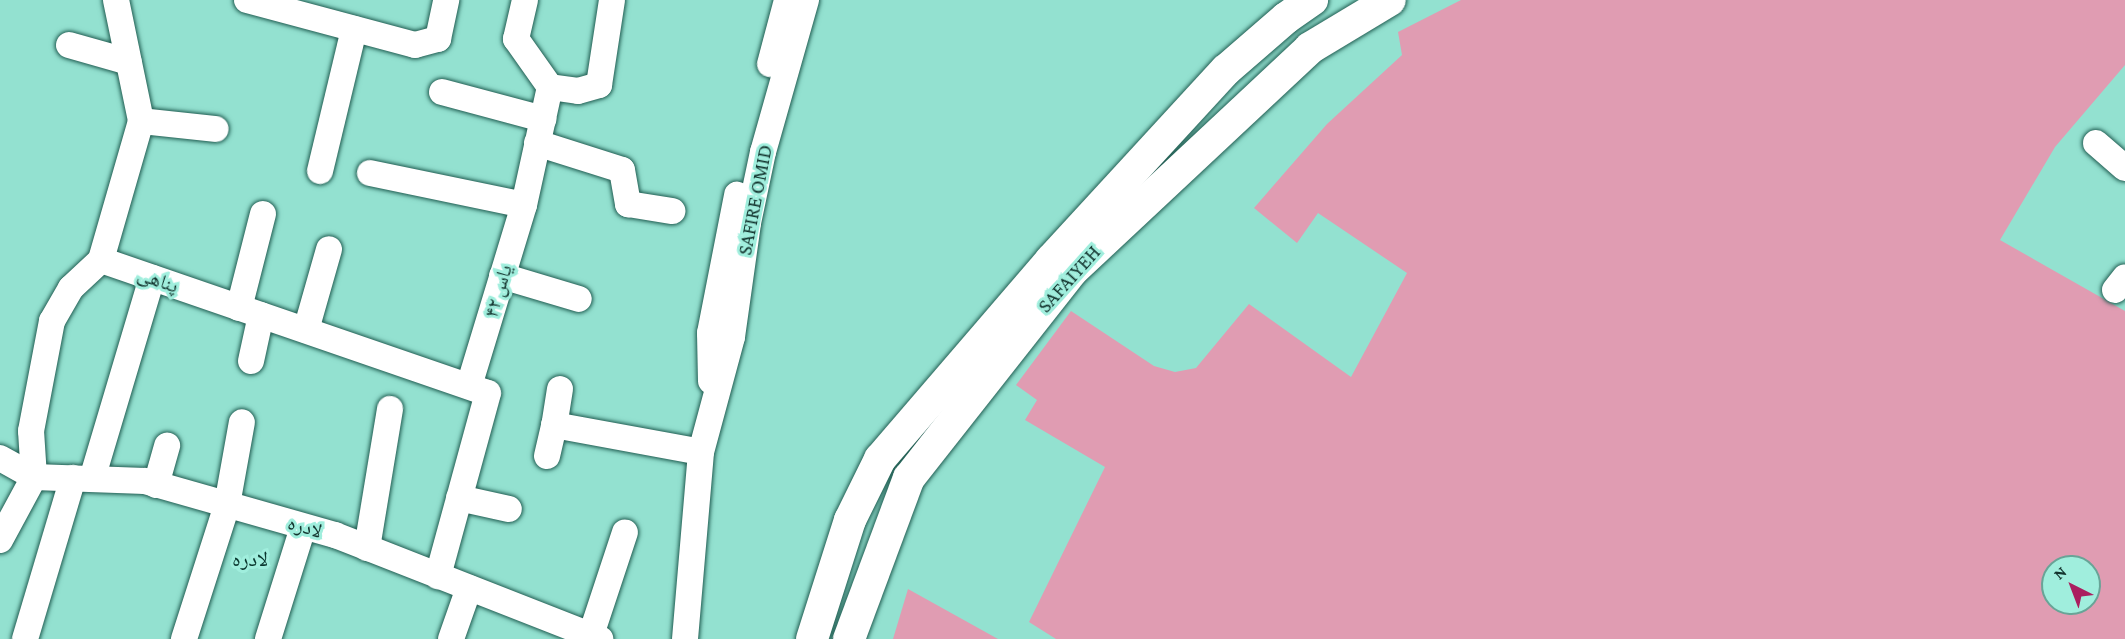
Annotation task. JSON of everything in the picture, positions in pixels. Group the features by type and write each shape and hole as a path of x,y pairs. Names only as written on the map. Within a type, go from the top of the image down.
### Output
{"main road":[{"name":"SAFAIYEH","path":"812,639 850,520 880,459 1051,260 1226,70 1286,18 1312,0"},
{"name":"SAFAIYEH","path":"849,639 909,478 1072,271 1310,48 1390,0"}],"street":[{"path":"0,540 34,477 31,431 52,321 71,288 101,260 141,122 116,0"},
{"path":"247,0 327,11 354,29 415,45 438,39 446,0"},
{"path":"525,0 516,39 550,87 578,91 599,85 612,0"},
{"name":"SAFIRE OMID","path":"712,402 710,333 732,213 787,0"},
{"name":"SAFIRE OMID","path":"685,639 701,452 712,402 732,337 748,223 763,152 806,0"},
{"path":"320,171 354,29"},
{"path":"69,45 129,62"},
{"name":"یاس ۴۲","path":"470,386 524,205 550,87"},
{"path":"442,92 540,131 622,170 628,204 672,211"},
{"path":"141,122 216,129"},
{"path":"2096,143 2125,168"},
{"path":"370,173 524,205"},
{"path":"251,361 250,311 263,214"},
{"path":"306,330 329,249"},
{"name":"پناهی","path":"101,260 470,386"},
{"path":"502,276 579,299"},
{"path":"25,639 152,278"},
{"path":"438,576 488,393 470,386"},
{"path":"547,456 560,389"},
{"path":"367,548 390,409"},
{"path":"184,639 227,505 242,422"},
{"path":"554,425 701,452"},
{"path":"156,484 167,446"},
{"name":"لادره","path":"0,458 34,477 156,484 303,526 367,548 596,637"},
{"path":"459,498 509,509"},
{"path":"268,639 303,526"},
{"path":"596,637 625,532"},
{"path":"451,639 469,588"},
{"path":"689,612 698,639"}],"shaded area":[{"path":"1461,0 2125,0 2125,65 2055,147 2000,240 2125,311 2125,639 1056,639 1029,622 1105,467 1025,420 1037,400 1016,385 1071,311 1154,366 1175,372 1196,368 1249,304 1351,377 1407,273 1318,213 1297,243 1254,208 1327,124 1402,55 1398,32"},
{"path":"908,589 998,639 893,639"}],"district":[{"name":"لادره","path":"250,559"}]}
